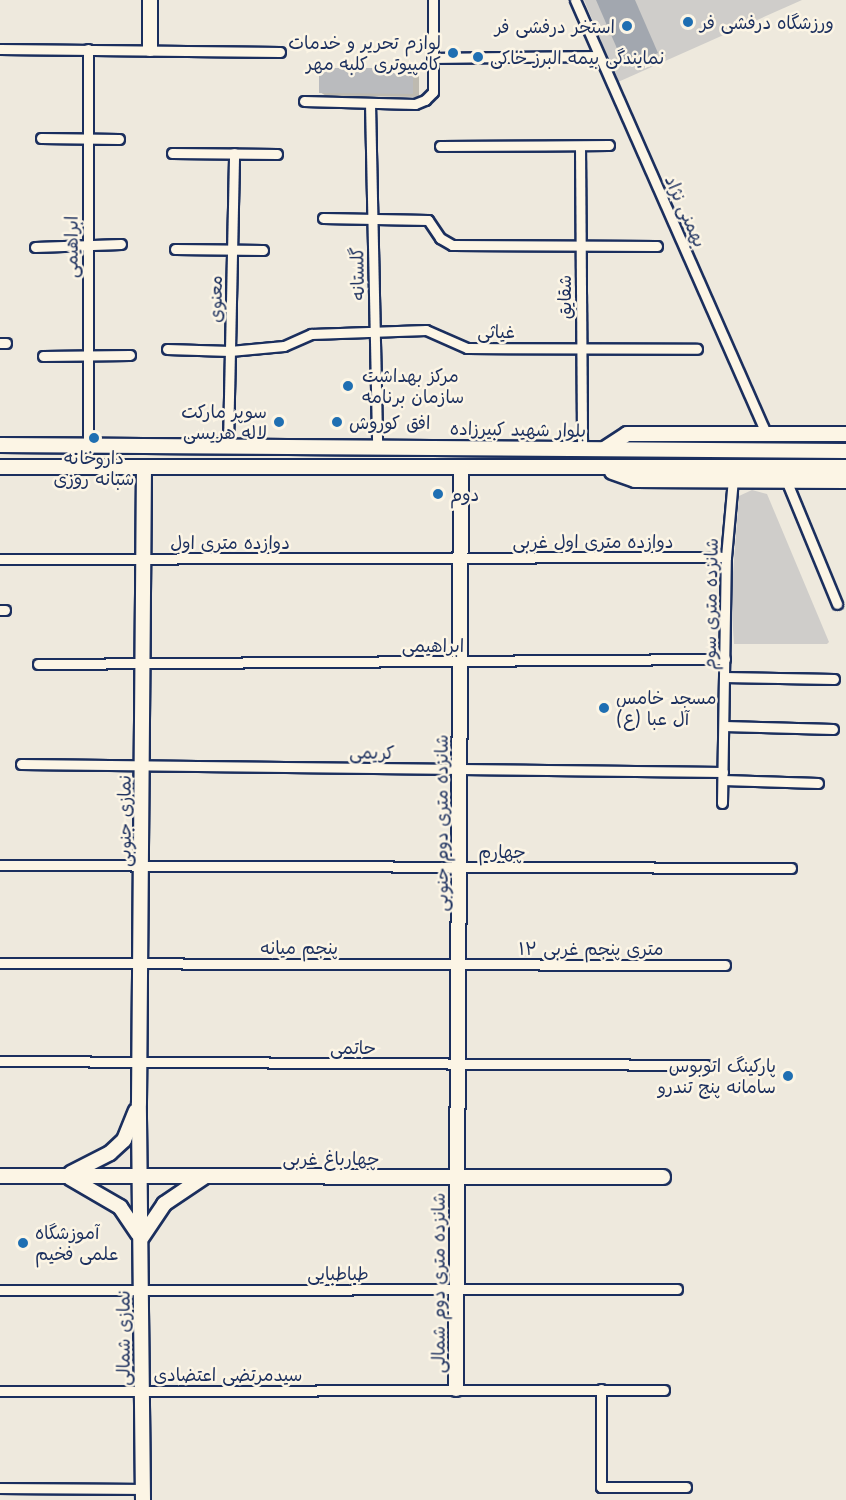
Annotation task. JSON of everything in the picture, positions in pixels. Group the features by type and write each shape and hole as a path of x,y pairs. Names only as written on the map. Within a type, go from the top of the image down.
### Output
{"street":[{"path":"150,0 150,49"},
{"path":"304,101 415,104 425,100 433,92 433,0"},
{"name":"بهمنی نژاد","path":"575,0 767,435"},
{"path":"0,49 280,52"},
{"name":"ابراهیمی","path":"88,49 88,445"},
{"path":"432,58 599,56"},
{"name":"گلستانه","path":"370,103 377,445"},
{"path":"41,138 119,139"},
{"path":"440,146 609,145"},
{"name":"شقایق","path":"580,146 582,448"},
{"path":"172,153 277,154"},
{"name":"معنوی","path":"228,445 234,153"},
{"path":"323,218 428,220 440,238 452,245 657,246"},
{"path":"35,247 121,244"},
{"path":"175,249 263,250"},
{"name":"غیاثی","path":"167,349 230,351 284,346 311,334 375,335 426,330 467,348 697,349"},
{"path":"43,356 129,355"},
{"name":"بلوار شهید کبیرزاده","path":"604,449 627,434 846,434"},
{"name":"بلوار شهید کبیرزاده","path":"0,445 377,445 846,451"},
{"path":"0,467 461,470 846,467"},
{"name":"نمازی جنوبی","path":"140,1176 144,467"},
{"path":"604,469 635,480 846,481"},
{"name":"شانزده متری دوم جنوبی","path":"456,1177 461,470"},
{"name":"شانزده متری سوم","path":"722,803 726,557 733,479"},
{"path":"786,480 837,604"},
{"name":"دوازده متری اول غربی","path":"460,558 726,557"},
{"name":"دوازده متری اول","path":"0,559 460,558"},
{"name":"ابراهیمی","path":"38,664 724,659"},
{"path":"724,677 834,679"},
{"path":"723,726 833,729"},
{"name":"کریمی","path":"21,764 459,769 723,776 818,783"},
{"name":"چهارم","path":"0,865 791,868"},
{"name":"پنجم میانه","path":"0,963 458,964"},
{"name":"۱۲ متری پنجم غربی","path":"458,964 725,965"},
{"name":"حاتمی","path":"0,1061 706,1065"},
{"path":"64,1176 91,1165 124,1140 139,1103"},
{"name":"چهارباغ غربی","path":"0,1176 663,1177"},
{"path":"64,1176 120,1207 129,1216 140,1242"},
{"name":"نمازی شمالی","path":"140,1176 143,1495"},
{"path":"140,1242 153,1217 164,1204 205,1176"},
{"name":"شانزده متری دوم شمالی","path":"456,1177 456,1389"},
{"name":"طباطبایی","path":"0,1290 677,1289"},
{"path":"601,1389 601,1487 686,1487"},
{"name":"سیدمرتضی اعتضادی","path":"0,1391 664,1390"},
{"path":"0,1488 143,1495"}],"shaded area":[{"path":"584,0 802,0 618,82"},
{"name":"استخر درفشی فر","path":"596,0 635,0 658,53 625,67"},
{"path":"752,490 767,494 829,642 827,644 734,644 731,599 739,496"}],"building":[{"path":"319,68 413,68 413,94 319,93"}],"place":[{"name":"ورزشگاه درفشی فر","path":"688,22"},
{"name":"استخر درفشی فر","path":"627,26"},
{"name":"لوازم تحریر و خدمات کامپیوتری کلبه مهر","path":"453,53"},
{"name":"نمایندگی بیمه البرز خاکی","path":"478,57"},
{"name":"مرکز بهداشت سازمان برنامه","path":"348,386"},
{"name":"سوپر مارکت لاله هریسی","path":"279,422"},
{"name":"افق کوروش","path":"337,422"},
{"name":"داروخانه شبانه روزی","path":"94,438"},
{"name":"دوم","path":"438,494"},
{"name":"مسجد خامس آل عبا (ع)","path":"604,708"},
{"name":"پارکینگ اتوبوس سامانه پنج تندرو","path":"788,1076"},
{"name":"آموزشگاه علمی فخیم","path":"23,1243"}]}
